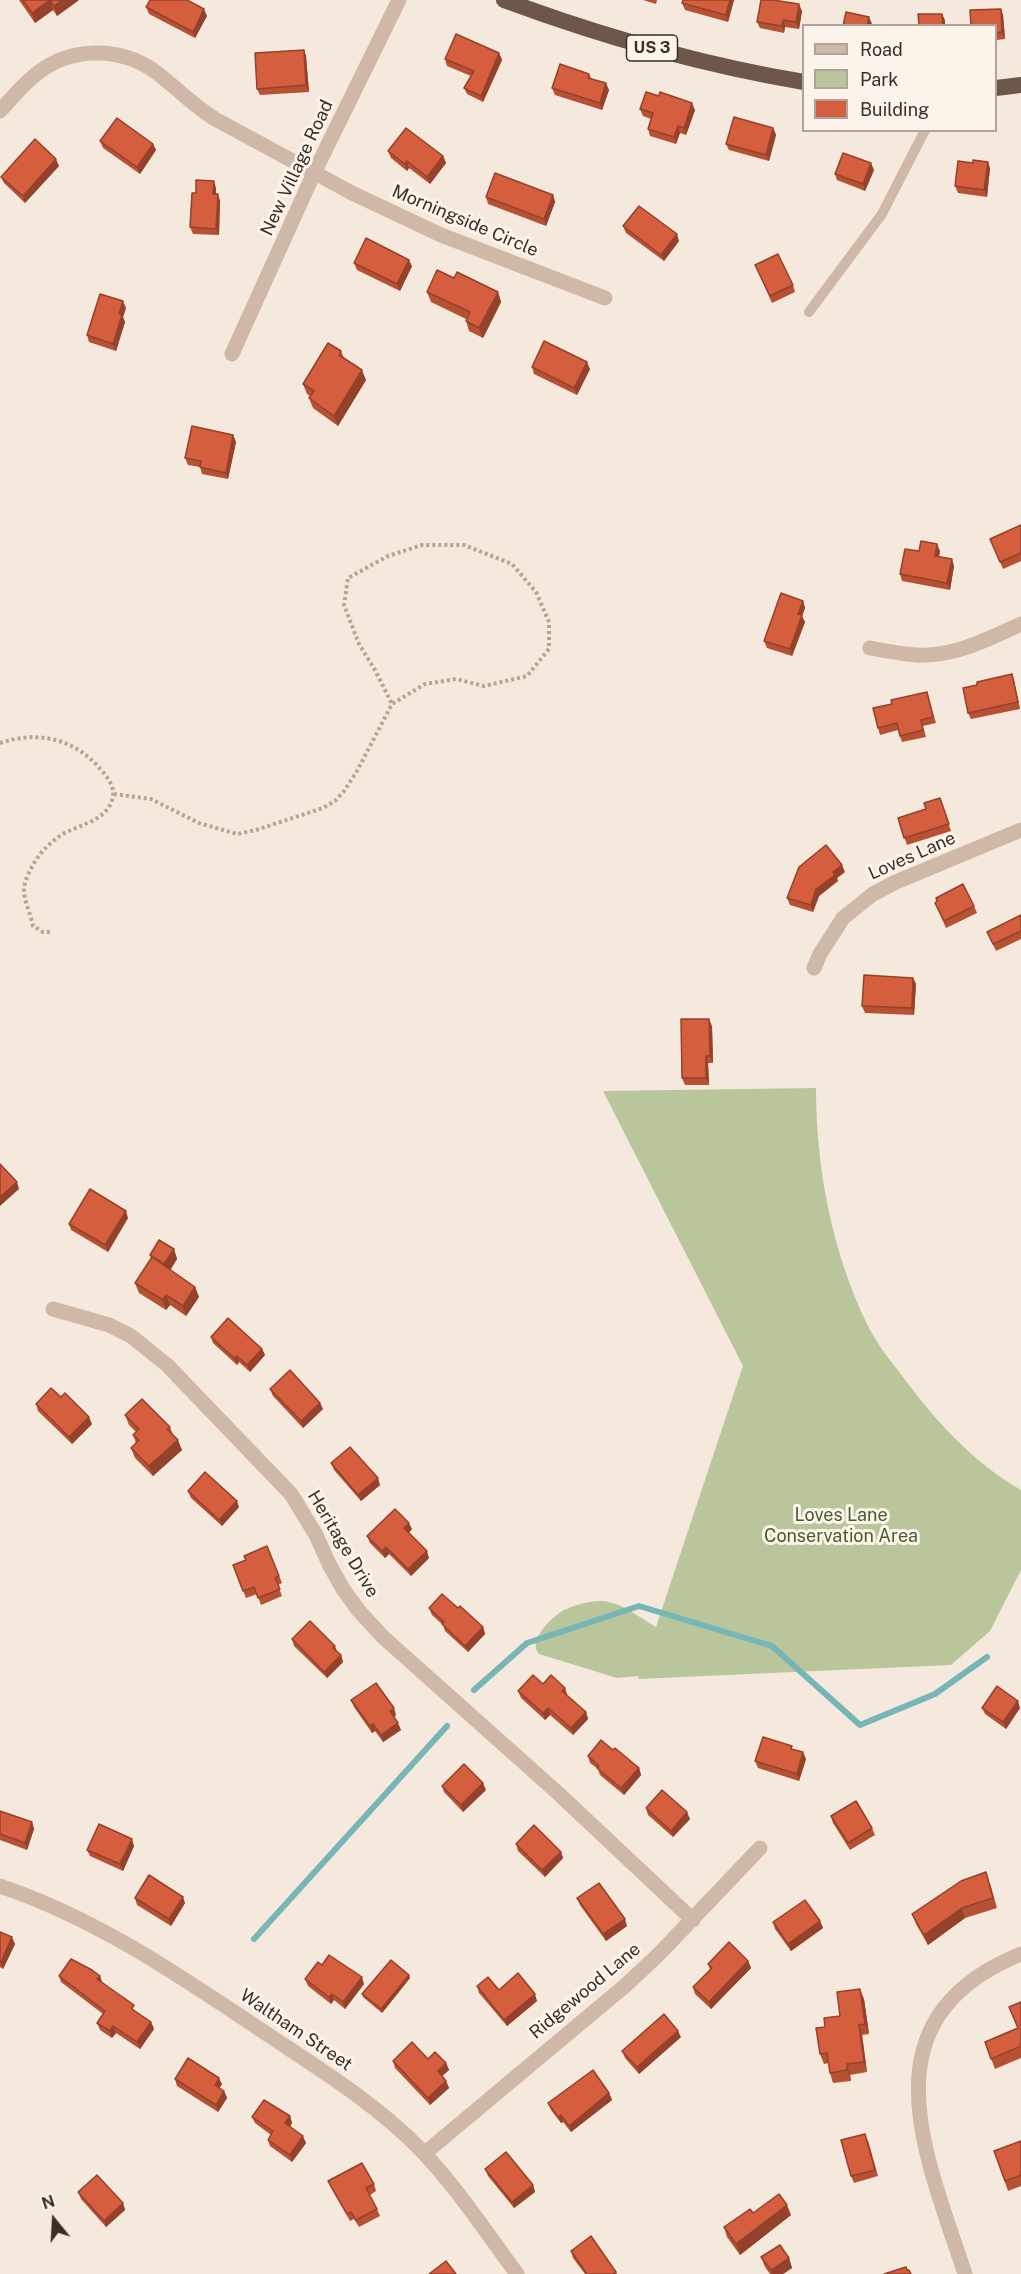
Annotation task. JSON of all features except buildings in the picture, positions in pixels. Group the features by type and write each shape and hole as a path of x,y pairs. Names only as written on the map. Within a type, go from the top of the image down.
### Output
{"highway":[{"name":"US 3","path":"504,0 654,48 737,69 802,82"},
{"path":"997,88 1021,85"}],"street":[{"name":"New Village Road","path":"232,354 314,173 399,0"},
{"name":"Morningside Circle","path":"0,111 33,77 58,61 87,53 117,55 136,61 154,71 199,109 314,173 441,235 605,298"},
{"path":"870,648 916,655 947,653 963,649 1021,624"},
{"name":"Loves Lane","path":"814,968 820,954 843,918 873,894 896,882 1021,830"},
{"name":"Heritage Drive","path":"53,1309 109,1325 131,1336 167,1365 291,1494 316,1535 343,1589 383,1637 550,1786 693,1920"},
{"name":"Ridgewood Lane","path":"425,2153 626,1984 693,1920 760,1848"},
{"name":"Waltham Street","path":"0,1886 96,1926 334,2078 425,2153 517,2274"},
{"path":"965,2274 924,2147 917,2101 920,2054 935,2019 964,1986 993,1965 1021,1954"}],"lane":[{"path":"809,312 882,214 924,132"}],"path":[{"path":"114,794 151,799 199,823 237,834 323,808 335,801 357,771 392,704 425,684 456,679 484,686 527,676 549,649 549,622 536,592 512,564 464,545 422,545 388,556 348,578 344,605 359,644 392,704"},
{"path":"0,743 29,737 46,737 79,748 105,774 114,794 104,814 63,834 48,845 37,858 29,873 24,891 33,926 43,932 50,932"}],"green space":[{"name":"Loves Lane Conservation Area","path":"816,1088 819,1148 828,1209 844,1268 855,1296 878,1343 926,1406 970,1453 1021,1490 1021,1570 990,1631 951,1665 638,1679 639,1676 617,1678 539,1654 536,1642 542,1629 564,1610 577,1605 609,1602 630,1611 656,1627 743,1366 603,1091"}],"waterway":[{"path":"474,1690 527,1643 639,1606 772,1646 860,1725 935,1694 987,1657"},
{"path":"254,1939 447,1726"}]}
